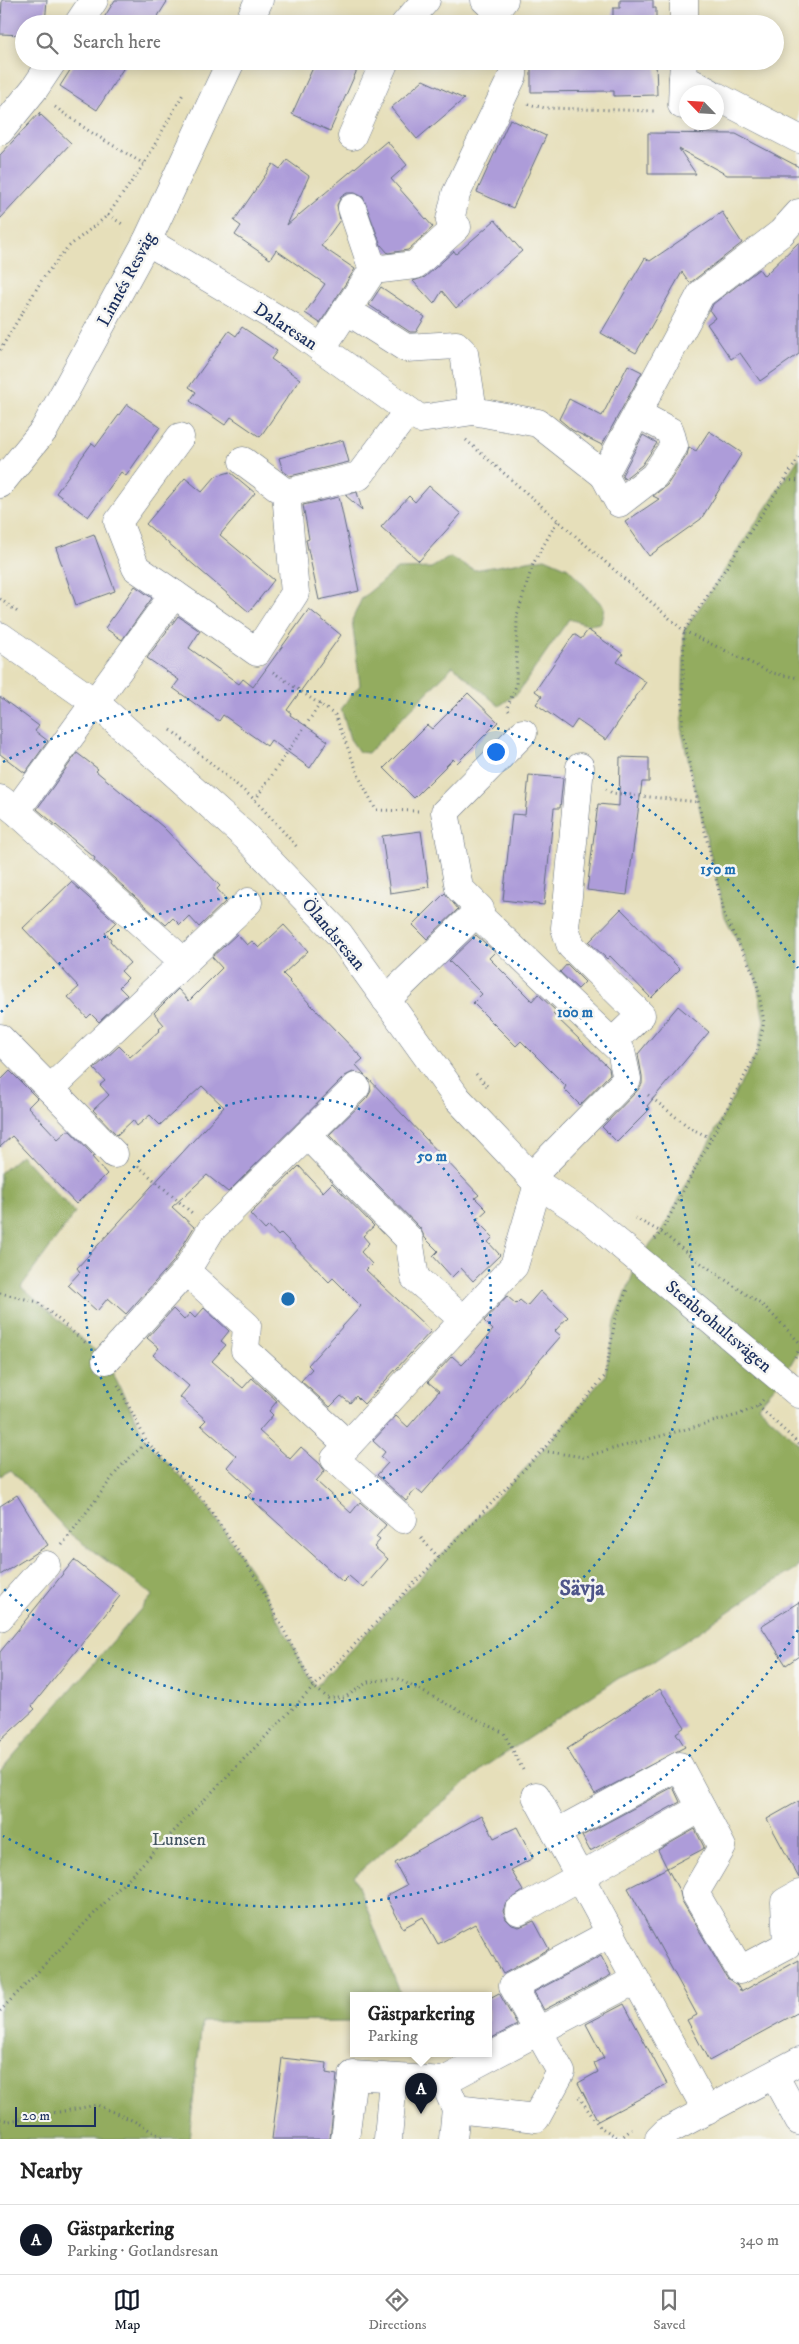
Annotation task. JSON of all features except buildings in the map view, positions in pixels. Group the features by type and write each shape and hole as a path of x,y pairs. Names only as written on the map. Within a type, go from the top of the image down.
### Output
{"street":[{"path":"252,15 259,0"},
{"path":"413,15 426,0"},
{"path":"684,0 684,15"},
{"path":"0,131 47,70"},
{"name":"Linnés Resväg","path":"0,484 44,430 147,241 226,70"},
{"path":"352,136 381,70"},
{"path":"373,270 415,266 457,227 450,220 456,194 500,98 513,75 513,70"},
{"path":"724,102 799,139"},
{"path":"352,208 373,270"},
{"path":"604,475 701,294 780,234 799,213"},
{"name":"Dalaresan","path":"147,241 291,327 422,416"},
{"path":"322,349 373,270"},
{"path":"346,310 406,348 456,345 464,353 473,411"},
{"path":"286,493 359,476 422,416 473,411 538,423 604,475 619,503 654,476 674,446 670,431 638,414"},
{"path":"180,437 118,522 136,568 257,652 295,594 286,493 243,461"},
{"path":"174,594 96,704 8,805 184,962"},
{"name":"Ölandsresan","path":"0,636 96,704 246,837 339,934 457,1098 534,1181 586,1215 639,1258"},
{"path":"386,1000 480,909 459,888 445,812 523,733"},
{"path":"580,767 565,928 571,946 641,1015 613,1042"},
{"path":"50,1089 248,902"},
{"path":"403,1519 335,1459 514,1266 534,1181 627,1079 621,1051 613,1042 476,913"},
{"path":"0,1038 114,1154"},
{"path":"106,1360 186,1271 211,1230 356,1087"},
{"path":"307,1135 409,1239 415,1278 464,1320"},
{"name":"Stenbrohultsvägen","path":"639,1258 791,1386"},
{"path":"186,1271 247,1326 245,1350 348,1445"},
{"path":"0,1616 46,1565"},
{"path":"556,1833 679,1766 722,1847 695,1892 740,1970 787,1945 785,1902 799,1894"},
{"path":"536,1796 707,2111"},
{"path":"519,1911 701,1808"},
{"path":"456,2109 536,2118 561,2072 513,1986 611,1933"},
{"path":"492,2056 636,1980"},
{"path":"345,2139 353,2075 444,2081 490,2057"},
{"path":"659,2139 666,2132 799,2061"},
{"path":"774,2075 799,2121"},
{"path":"388,2139 393,2079"},
{"path":"444,2081 456,2109 453,2139"}],"path":[{"path":"0,350 43,278 68,248 108,215 144,164 187,87"},
{"path":"35,88 53,106 89,131 144,164"},
{"path":"500,98 546,108 672,111 679,97"},
{"path":"422,416 558,520 684,630 772,673 799,678"},
{"path":"0,2011 542,1451 605,1376 615,1321 639,1258 662,1232 757,1053 764,1022 756,978 725,918 682,733 684,630 799,458"},
{"path":"786,480 799,481"},
{"path":"523,733 507,708 516,686 517,616 533,564 558,520"},
{"path":"257,652 272,672 335,715 360,779 376,810 445,812"},
{"path":"255,800 320,704"},
{"path":"580,767 612,793 698,802"},
{"path":"627,1079 690,1128 711,1138"},
{"path":"114,1154 127,1155 211,1230"},
{"path":"662,1232 691,1256 766,1308 799,1342"},
{"path":"0,1293 38,1302 106,1360 147,1442 204,1501 256,1578 314,1688 328,1698 344,1698 368,1682 396,1678 504,1733 536,1796"},
{"path":"542,1451 584,1457 738,1415 758,1406 791,1386 799,1350"},
{"path":"758,1406 799,1444"},
{"path":"46,1565 121,1466 147,1442"},
{"path":"561,2072 600,2128 620,2139"},
{"path":"0,2119 9,2121 97,2105 134,2121 165,2139"}],"green space":[{"name":"Lunsen","path":"799,458 799,1350 782,1379 758,1406 799,1444 799,1567 759,1591 651,1664 619,1678 485,1767 354,1876 400,1992 350,1992 350,2021 202,2022 189,2139 0,2139 0,1771 153,1595 70,1534 11,1470 0,1476 0,1173 21,1155 75,1213 21,1287 106,1360 147,1442 204,1501 256,1578 315,1687 542,1451 605,1376 615,1321 639,1258 661,1232 757,1053 764,1022 756,978 725,917 682,733 684,631"},
{"path":"450,557 474,570 545,558 568,568 604,607 601,623 588,625 569,619 518,693 499,706 453,666 368,753 359,752 350,739 341,708 360,685 352,620 362,598 397,569 431,568"}],"place":[{"name":"Gästparkering","path":"421,2114"}],"district":[{"name":"Sävja","path":"582,1587"}]}
